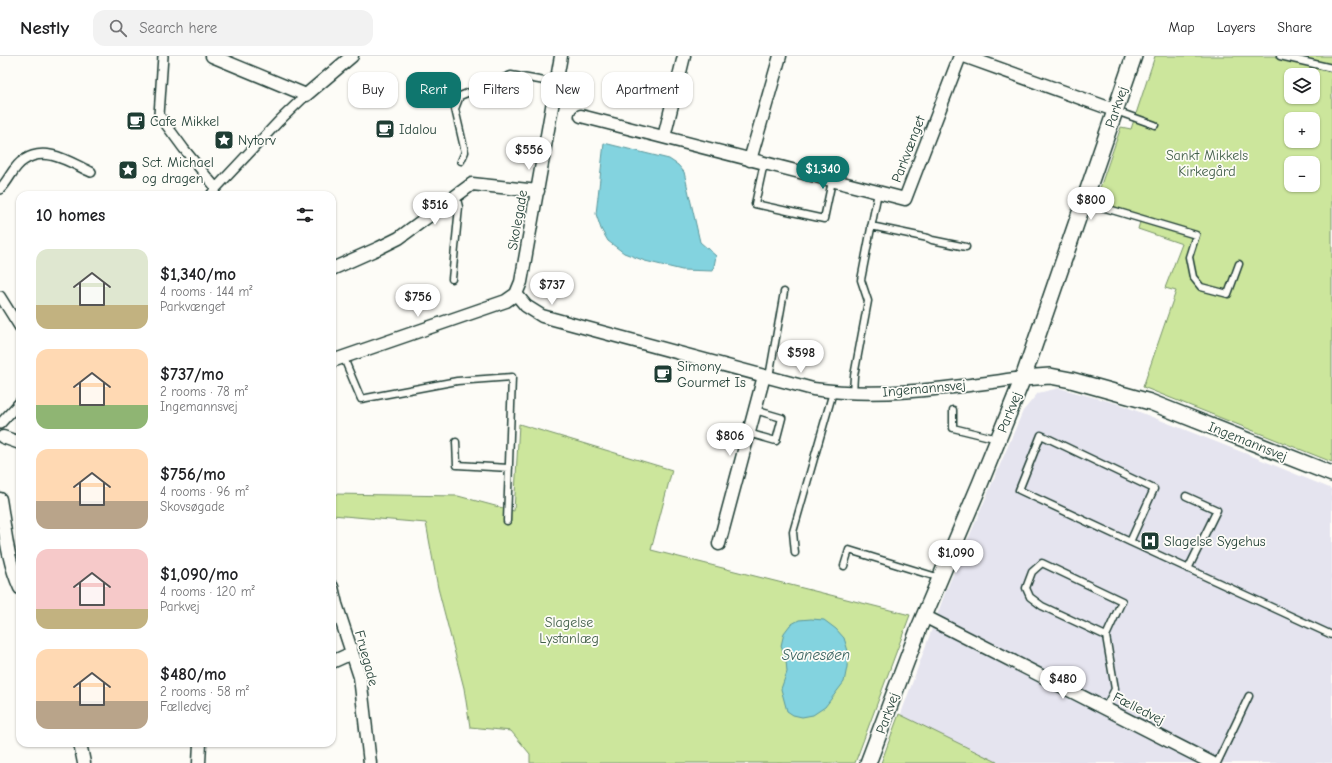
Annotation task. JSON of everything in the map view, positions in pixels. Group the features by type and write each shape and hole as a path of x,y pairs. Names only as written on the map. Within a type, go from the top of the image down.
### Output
{"street":[{"path":"163,56 159,115 213,191"},
{"path":"212,56 306,95"},
{"path":"215,191 279,121 306,95 352,56"},
{"name":"Skolegade","path":"558,72 561,56"},
{"path":"664,136 684,56"},
{"path":"750,160 780,56"},
{"name":"Parkvænget","path":"581,116 664,136 750,160 905,199 960,56"},
{"path":"964,56 1114,110"},
{"name":"Parkvej","path":"868,763 924,616 1023,378 1114,110 1134,56"},
{"name":"Skolegade","path":"516,294 522,282 552,108"},
{"path":"0,189 23,160 39,154 55,155 91,172"},
{"path":"336,267 399,238 472,184 538,191"},
{"path":"338,358 506,301 516,294"},
{"name":"Ingemannsvej","path":"516,294 526,306 542,316 814,390 853,393 921,391 1050,376 1071,380 1150,402 1332,474"},
{"path":"0,296 16,322"},
{"path":"719,544 754,410 766,377"},
{"path":"0,424 16,406"},
{"path":"1,438 16,442"},
{"path":"0,499 8,547 16,577"},
{"name":"Fruegade","path":"336,604 360,677 370,763"},
{"name":"Fælledvej","path":"924,616 1212,763"},
{"path":"336,660 352,653"},
{"path":"81,747 84,763"},
{"path":"199,763 200,747"}],"lane":[{"path":"1280,56 1332,68"},
{"path":"461,161 465,152 455,109 460,96 512,75 541,80"},
{"path":"1114,110 1155,125"},
{"path":"764,163 755,204 824,219 832,180"},
{"path":"853,393 854,376 868,301 861,280 878,192"},
{"path":"452,279 459,207 456,195"},
{"path":"1083,202 1196,235 1189,258 1193,277 1201,287 1228,294 1239,264"},
{"path":"871,226 966,247"},
{"path":"766,377 784,292"},
{"path":"338,358 361,399 457,381 512,378 507,521"},
{"path":"795,553 793,532 833,392"},
{"path":"748,434 776,441 782,418 754,410"},
{"path":"953,410 953,428 998,439"},
{"path":"1130,542 1154,489 1041,435 1019,490 1130,542 1188,569 1332,635"},
{"path":"456,442 457,465 509,468"},
{"path":"1186,496 1217,510 1188,569"},
{"path":"844,566 849,550 940,578"},
{"path":"1105,708 1114,689 1106,636 1122,601 1042,563 1032,572 1026,588 1030,597 1042,606 1106,636"},
{"path":"1217,763 1249,696"}],"shaded area":[{"name":"Slagelse Sygehus","path":"1059,388 1119,404 1332,489 1332,763 883,763 945,593 1023,411 1038,393"}],"green space":[{"name":"Sankt Mikkels Kirkegård","path":"1155,56 1332,56 1332,462 1143,387 1176,291 1165,288 1182,244 1138,229 1140,222 1093,208 1121,127 1131,129"},
{"name":"Slagelse Lystanlæg","path":"519,424 672,470 651,550 910,615 855,763 530,763 530,754 511,731 470,727 464,688 438,588 426,523 336,515 336,494 458,496 514,511"},
{"path":"899,714 999,763 881,763"}],"water":[{"path":"604,143 669,159 678,165 684,172 700,242 716,256 713,271 682,270 645,261 624,253 608,241 601,229 596,214"},
{"name":"Svanesøen","path":"799,620 824,620 836,629 844,638 848,651 847,667 844,682 825,707 813,715 802,717 793,715 787,711 781,689 787,672 786,660 781,646 784,633 790,625"}],"place":[{"name":"Cafe Mikkel","path":"136,121"},
{"name":"Idalou","path":"385,129"},
{"name":"Nytorv","path":"224,140"},
{"name":"Sct. Michael og dragen","path":"128,170"},
{"name":"Simony Gourmet Is","path":"663,374"},
{"name":"Slagelse Sygehus","path":"1150,541"}]}
